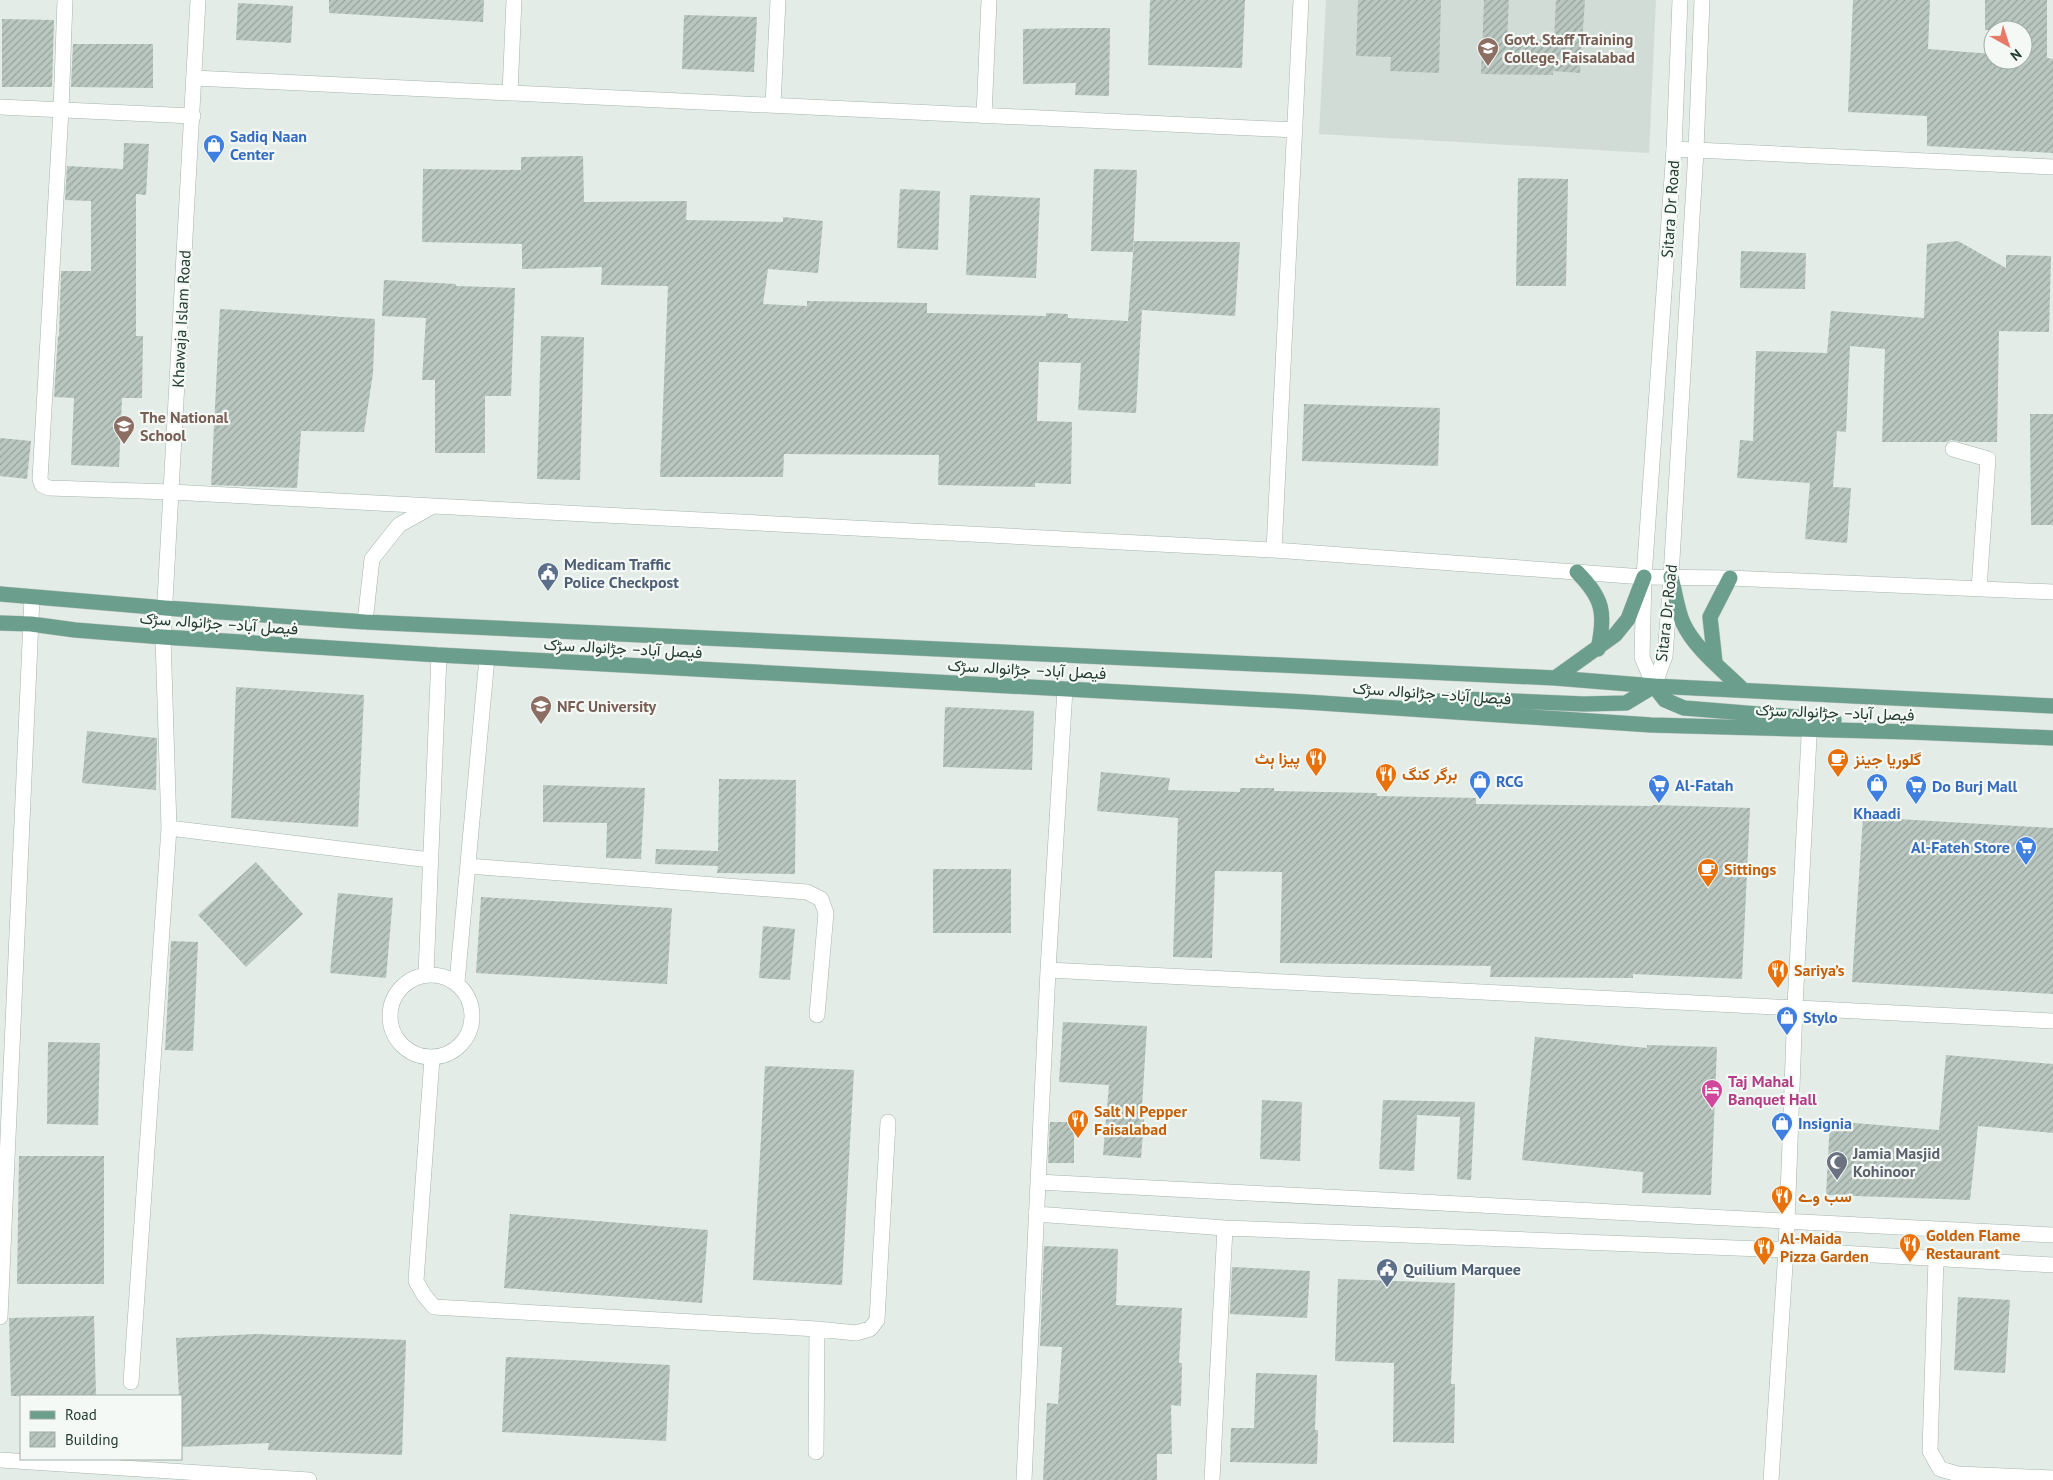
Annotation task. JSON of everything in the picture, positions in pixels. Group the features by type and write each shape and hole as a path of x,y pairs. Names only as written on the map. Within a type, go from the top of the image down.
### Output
{"main road":[{"path":"1577,572 1598,597 1602,611 1598,649"},
{"path":"1555,678 1598,649 1614,635 1628,618 1644,577"},
{"path":"1671,577 1683,622 1697,643 1743,690"},
{"path":"1715,662 1710,617 1730,578"},
{"name":"فیصل آباد– جڑانوالہ سڑک","path":"0,594 365,622 1555,678 1654,686 2053,706"},
{"name":"فیصل آباد– جڑانوالہ سڑک","path":"0,623 30,624 75,630 163,637 487,658 1382,707 1651,725 1810,724 1850,730 2053,738"},
{"path":"1382,707 1463,699 1584,704 1626,703 1654,686 1665,700 1684,708 1810,724"}],"street":[{"path":"65,0 61,110 40,479 42,485 49,488 171,492 1274,550 1644,577 1730,578 2053,592"},
{"name":"Khawaja Islam Road","path":"131,1382 169,828 163,637 198,0"},
{"path":"510,93 514,0"},
{"path":"773,105 778,0"},
{"path":"984,116 989,0"},
{"path":"1274,550 1301,0"},
{"name":"Sitara Dr Road","path":"1654,686 1642,657 1644,577 1674,149 1680,0"},
{"name":"Sitara Dr Road","path":"1654,686 1665,656 1671,577 1696,150 1702,0"},
{"path":"194,78 1295,130"},
{"path":"0,107 193,116"},
{"path":"1674,149 2053,166"},
{"path":"1953,449 1988,459 1979,589"},
{"path":"365,622 372,559 399,525 433,506"},
{"path":"0,1317 32,597"},
{"path":"426,974 439,655"},
{"path":"457,982 487,658"},
{"path":"1024,1480 1048,970 1065,689"},
{"path":"1771,1480 1786,1250 1795,1006 1810,724"},
{"path":"169,828 430,860"},
{"path":"468,866 806,892 821,899 826,913 816,1015"},
{"path":"1048,970 1795,1006 2053,1021"},
{"path":"426,974 442,975 457,982 469,999 473,1018 466,1038 452,1052 432,1058 411,1053 395,1039 388,1019 392,998 406,982 426,974"},
{"path":"432,1058 416,1281 424,1296 434,1307 817,1329 856,1333 870,1329 877,1320 888,1122"},
{"path":"1038,1182 2053,1235"},
{"path":"1036,1214 1224,1228 1786,1250 2053,1265"},
{"path":"1212,1480 1224,1228"},
{"path":"1936,1258 1930,1451 1940,1469 1958,1474 2053,1478"},
{"path":"816,1452 817,1329"},
{"path":"0,1460 309,1480"}],"shaded area":[{"name":"Govt. Staff Training College, Faisalabad","path":"1326,0 1656,0 1649,153 1319,134"}],"building":[{"path":"329,0 484,0 483,22 329,13"},
{"path":"1150,0 1245,0 1242,68 1148,65"},
{"path":"1358,0 1441,0 1439,73 1390,71 1391,57 1356,56"},
{"path":"1484,0 1509,0 1507,39 1554,40 1556,0 1585,0 1580,73 1553,71 1553,75 1481,74"},
{"path":"1853,0 1930,0 1928,49 1983,53 1983,70 2033,70 2033,20 1985,20 1985,0 2047,0 2047,58 2053,59 2053,153 1927,146 1927,116 1848,112"},
{"path":"238,3 293,6 291,43 236,40"},
{"path":"684,15 757,17 754,72 682,69"},
{"path":"2,19 54,20 52,87 2,87"},
{"path":"1110,28 1109,96 1075,95 1076,83 1023,84 1023,29"},
{"path":"73,44 153,44 153,88 71,87"},
{"path":"124,143 149,144 146,195 136,194 136,336 143,336 142,398 122,398 119,467 71,465 74,398 54,397 59,336 61,271 91,271 91,201 65,200 67,166 123,169"},
{"path":"583,156 584,202 687,201 686,220 783,222 783,217 823,221 818,273 768,269 763,304 807,306 807,301 927,303 927,313 1046,316 1046,313 1068,314 1068,318 1128,321 1134,241 1240,242 1235,316 1142,310 1136,413 1078,410 1081,363 1039,362 1037,421 1072,422 1071,484 1035,483 1035,487 938,485 939,455 784,454 783,477 660,477 668,286 601,285 602,267 522,269 522,244 422,242 423,169 521,170 521,157"},
{"path":"1094,169 1137,170 1133,252 1091,251"},
{"path":"1518,178 1568,179 1566,286 1516,286"},
{"path":"900,189 940,191 938,250 897,248"},
{"path":"970,195 1040,198 1036,278 966,275"},
{"path":"1958,241 2006,268 2006,255 2051,256 2049,332 1999,331 1997,442 1962,442 1951,440 1947,442 1882,442 1885,349 1850,346 1846,432 1837,431 1833,487 1851,488 1847,543 1805,539 1810,483 1737,478 1740,440 1753,441 1756,351 1827,353 1831,311 1924,318 1927,244"},
{"path":"1741,251 1806,253 1805,289 1740,288"},
{"path":"384,280 456,284 456,286 515,288 511,396 485,396 485,453 435,453 435,380 422,380 426,318 382,316"},
{"path":"220,309 375,319 373,373 364,432 301,431 297,488 211,485"},
{"path":"541,336 584,337 580,480 537,479"},
{"path":"1304,404 1440,408 1438,466 1302,461"},
{"path":"2030,414 2053,414 2053,525 2031,525"},
{"path":"0,438 31,441 27,479 0,476"},
{"path":"236,687 364,695 358,827 231,818"},
{"path":"945,707 1034,711 1032,770 943,767"},
{"path":"87,731 157,738 156,790 82,783"},
{"path":"1101,772 1170,778 1168,790 1240,792 1240,788 1274,788 1274,791 1377,793 1377,796 1476,798 1476,804 1653,805 1750,808 1742,979 1633,974 1633,978 1490,977 1491,966 1280,963 1282,872 1215,871 1212,958 1173,957 1178,818 1097,811"},
{"path":"719,779 796,780 795,874 717,873 718,866 655,864 656,849 718,851"},
{"path":"543,785 645,788 641,859 606,858 607,823 543,822"},
{"path":"1863,817 2053,828 2053,994 1852,982"},
{"path":"256,862 303,914 246,967 198,915"},
{"path":"933,869 1011,869 1011,933 933,933"},
{"path":"338,893 393,898 386,978 330,973"},
{"path":"481,897 672,908 667,984 476,973"},
{"path":"763,926 795,929 790,980 759,978"},
{"path":"171,941 198,942 193,1051 165,1050"},
{"path":"1063,1022 1147,1026 1142,1106 1145,1106 1141,1158 1103,1155 1109,1085 1059,1082"},
{"path":"1535,1037 1647,1048 1647,1045 1717,1047 1711,1195 1642,1193 1643,1172 1522,1160"},
{"path":"48,1042 100,1043 98,1125 47,1124"},
{"path":"1946,1055 2053,1064 2053,1133 1978,1126 1970,1200 1826,1195 1830,1121 1939,1130"},
{"path":"765,1066 854,1070 842,1285 753,1280"},
{"path":"1262,1100 1302,1102 1300,1161 1260,1159"},
{"path":"1383,1100 1475,1102 1471,1180 1457,1179 1460,1117 1417,1115 1414,1171 1379,1169"},
{"path":"1050,1122 1074,1122 1074,1163 1048,1163"},
{"path":"19,1156 104,1156 104,1284 17,1284"},
{"path":"510,1214 708,1230 702,1303 504,1288"},
{"path":"1044,1246 1118,1249 1116,1305 1182,1308 1179,1363 1182,1363 1181,1406 1171,1405 1172,1454 1157,1454 1157,1480 1043,1480 1047,1403 1058,1404 1062,1347 1040,1346"},
{"path":"1232,1267 1310,1271 1307,1318 1230,1314"},
{"path":"1338,1279 1455,1283 1451,1384 1455,1384 1454,1443 1393,1442 1394,1363 1335,1361"},
{"path":"1958,1297 2010,1300 2005,1373 1954,1370"},
{"path":"94,1316 96,1395 11,1396 9,1318"},
{"path":"257,1334 406,1340 402,1455 268,1450 269,1443 182,1447 182,1395 179,1395 176,1338"},
{"path":"506,1357 670,1365 666,1441 502,1432"},
{"path":"1256,1373 1317,1375 1315,1430 1318,1430 1317,1464 1230,1462 1231,1428 1254,1428"}],"place":[{"name":"Govt. Staff Training College, Faisalabad","path":"1488,67"},
{"name":"Sadiq Naan Center","path":"214,164"},
{"name":"The National School","path":"124,445"},
{"name":"Medicam Traffic Police Checkpost","path":"548,592"},
{"name":"NFC University","path":"541,725"},
{"name":"پیزا ہٹ","path":"1316,777"},
{"name":"گلوریا جینز","path":"1838,778"},
{"name":"برگر کنگ","path":"1386,793"},
{"name":"RCG","path":"1480,800"},
{"name":"Khaadi","path":"1877,803"},
{"name":"Al-Fatah","path":"1659,804"},
{"name":"Do Burj Mall","path":"1916,805"},
{"name":"Al-Fateh Store","path":"2026,866"},
{"name":"Sittings","path":"1708,888"},
{"name":"Sariya’s","path":"1778,989"},
{"name":"Stylo","path":"1787,1036"},
{"name":"Taj Mahal Banquet Hall","path":"1712,1109"},
{"name":"Salt N Pepper Faisalabad","path":"1078,1139"},
{"name":"Insignia","path":"1782,1142"},
{"name":"Jamia Masjid Kohinoor","path":"1837,1181"},
{"name":"سب وے","path":"1782,1215"},
{"name":"Golden Flame Restaurant","path":"1910,1263"},
{"name":"Al-Maida Pizza Garden","path":"1764,1266"},
{"name":"Quilium Marquee","path":"1387,1288"}]}
